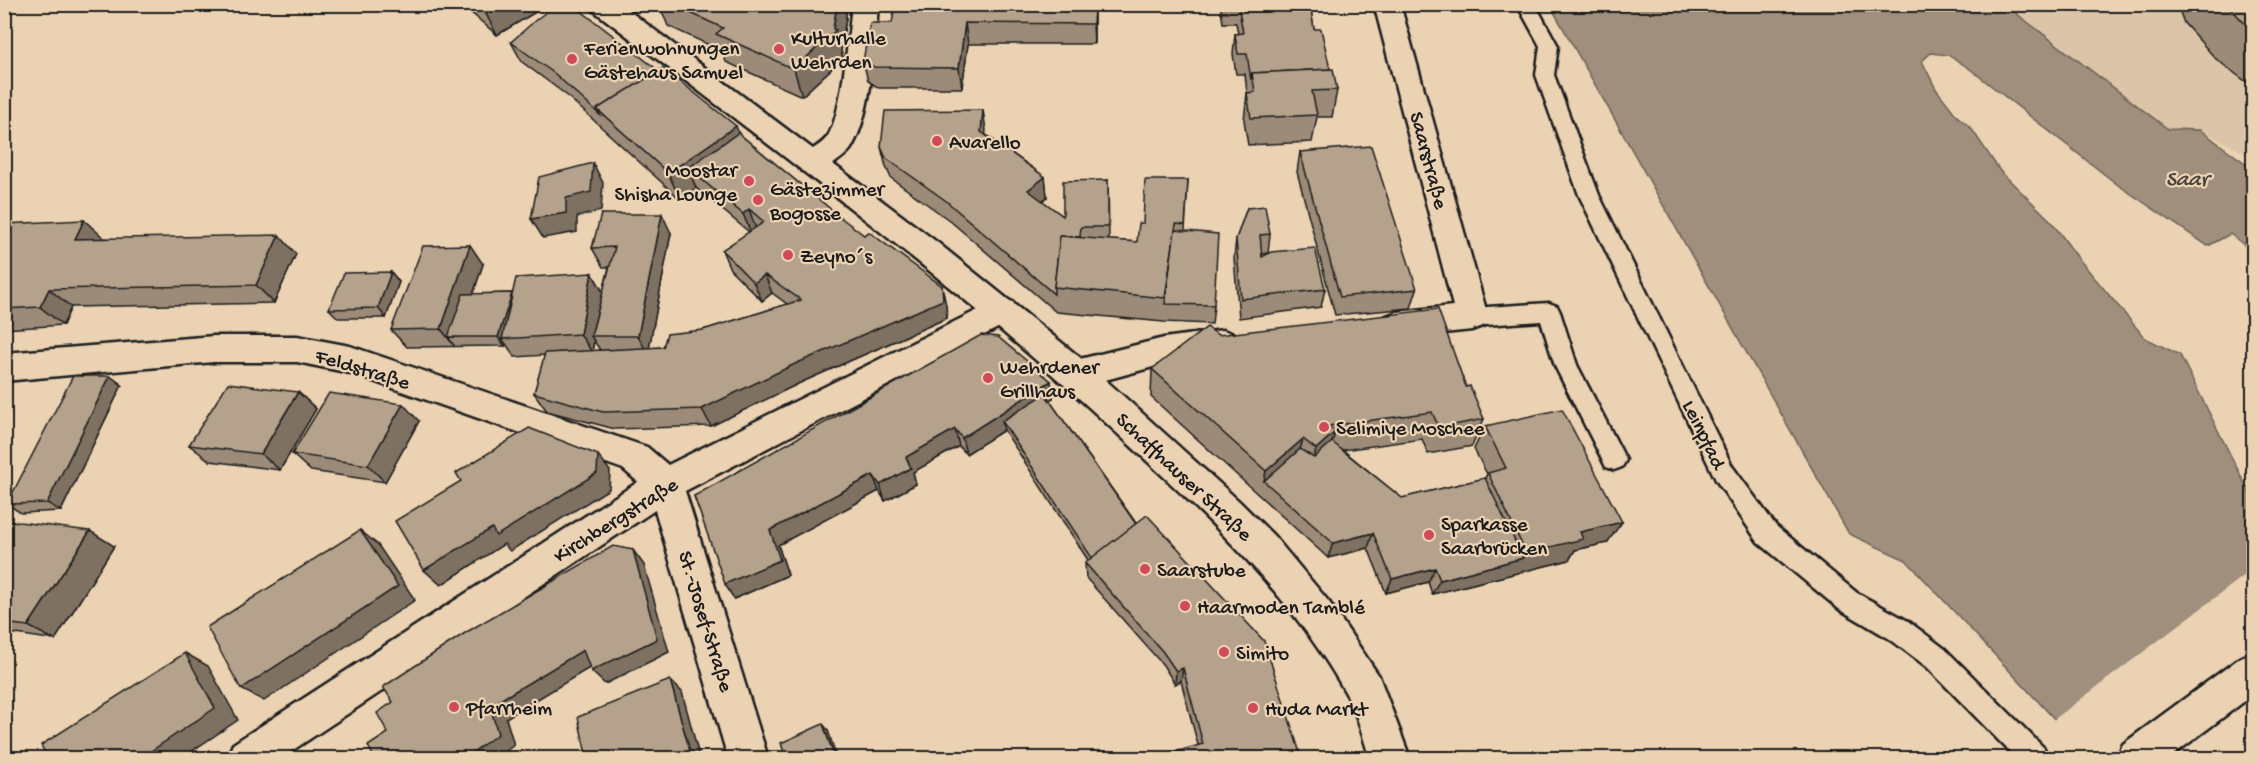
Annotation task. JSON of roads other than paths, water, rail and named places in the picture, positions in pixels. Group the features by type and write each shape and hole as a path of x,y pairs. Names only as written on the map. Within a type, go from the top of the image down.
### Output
{"street":[{"name":"Schaffhauser Straße","path":"602,4 927,250 1002,311 1076,374 1219,506 1261,548 1316,614 1365,689 1390,759"},
{"path":"812,163 839,143 847,123 862,44 865,4"},
{"name":"Saarstraße","path":"1387,4 1472,316"},
{"name":"Kirchbergstraße","path":"247,759 665,484 1002,311"},
{"path":"1363,328 1472,316"},
{"path":"1076,374 1164,351 1249,340"},
{"name":"Feldstraße","path":"4,367 214,349 297,349 350,360 635,458 665,484"},
{"name":"St.-Josef-Straße","path":"665,484 748,759"},
{"path":"2137,759 2253,670"}],"lane":[{"name":"Leinpfad","path":"1526,4 1549,46 1545,75 1589,195 1724,473 1767,534 1848,601 1899,630 1936,658 2034,759"},
{"path":"1472,316 1549,312 1566,366 1614,460"}],"water":[{"name":"Saar","path":"1550,5 2005,5 2168,129 2200,130 2253,169 2253,252 2230,234 2208,246 2118,185 1966,66 1948,55 1931,53 1922,61 1936,89 1957,116 1971,128 2000,171 2051,221 2078,258 2145,338 2180,355 2253,500 2253,758 2061,726 1906,560 1849,534"}],"place":[{"name":"Kulturhalle Wehrden","path":"779,49"},
{"name":"Ferienwohnungen Gästehaus Samuel","path":"572,59"},
{"name":"Avarello","path":"937,141"},
{"name":"Moostar Shisha Lounge","path":"749,181"},
{"name":"Gästezimmer Bogosse","path":"758,200"},
{"name":"Zeyno´s","path":"788,255"},
{"name":"Wehrdener Grillhaus","path":"988,378"},
{"name":"Selimiye Moschee","path":"1324,427"},
{"name":"Sparkasse Saarbrücken","path":"1429,535"},
{"name":"Saarstube","path":"1145,569"},
{"name":"Haarmoden Tamblé","path":"1185,606"},
{"name":"Simito","path":"1224,652"},
{"name":"Pfarrheim","path":"454,707"},
{"name":"Huda Markt","path":"1253,708"}]}
